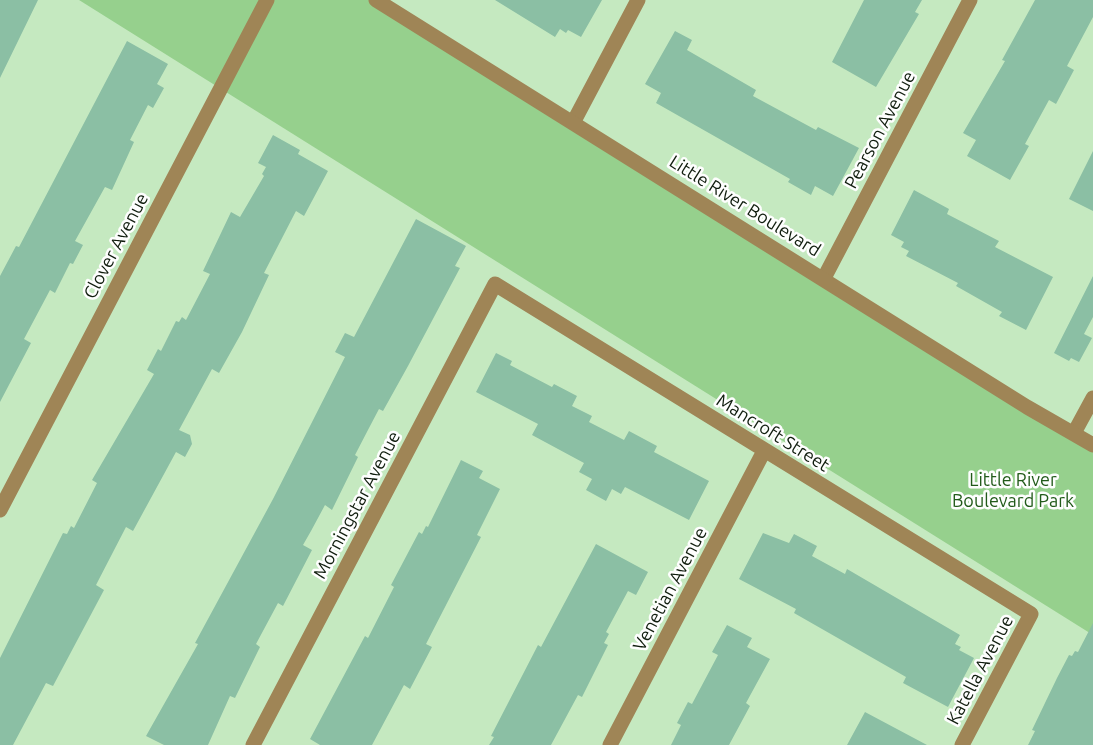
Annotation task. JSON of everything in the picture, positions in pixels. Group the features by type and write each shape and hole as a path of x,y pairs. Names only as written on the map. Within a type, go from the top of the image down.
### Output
{"street":[{"name":"Clover Avenue","path":"0,510 267,0"},
{"name":"Little River Boulevard","path":"376,0 574,121 1027,407 1093,445"},
{"path":"574,121 638,0"},
{"name":"Pearson Avenue","path":"824,278 970,0"},
{"name":"Mancroft Street","path":"495,284 1031,614"},
{"name":"Morningstar Avenue","path":"254,745 495,284"},
{"path":"1074,433 1093,398"},
{"name":"Venetian Avenue","path":"610,745 764,451"},
{"name":"Katella Avenue","path":"962,745 1031,614"}],"green space":[{"name":"Little River Boulevard Park","path":"79,0 376,0 1093,445 1093,635"}],"building":[{"path":"0,0 38,0 0,78"},
{"path":"495,0 602,0 581,37 568,30 566,33 560,29 555,37"},
{"path":"864,0 922,0 915,12 919,14 876,87 832,62"},
{"path":"1035,0 1093,0 1093,17 1067,66 1074,70 1056,104 1049,100 1025,144 1029,146 1010,180 967,156 976,140 963,133 1005,61 1002,60"},
{"path":"675,31 692,40 687,50 756,90 753,96 816,130 818,127 859,148 833,196 815,186 811,195 788,182 790,179 656,103 661,93 645,84"},
{"path":"127,41 168,64 157,84 164,88 153,108 148,105 130,140 134,142 112,190 105,187 75,241 83,245 73,264 70,263 55,293 50,290 24,339 31,343 0,402 0,276 16,246 19,247"},
{"path":"273,135 300,150 298,154 328,171 304,216 296,211 264,273 269,275 242,332 219,373 212,369 179,430 190,435 192,444 185,457 176,452 133,531 126,527 96,585 104,590 53,686 46,683 13,745 0,745 0,658 63,533 67,534 71,526 74,528 97,483 92,480 154,374 147,370 158,349 161,351 176,321 179,322 182,317 186,320 210,274 203,271 231,212 240,217 264,176 262,174 266,167 258,163"},
{"path":"1093,151 1093,211 1069,199"},
{"path":"914,190 949,209 947,214 999,241 995,247 1053,277 1026,330 999,316 1002,312 956,286 958,283 906,256 909,251 901,247 904,242 891,235"},
{"path":"416,219 466,246 455,266 460,268 383,411 379,409 355,455 358,457 332,510 325,505 303,545 312,550 283,606 278,603 256,644 260,647 235,698 230,696 208,745 164,745 146,736 198,644 195,643 273,499 345,357 335,352 345,333 354,337"},
{"path":"1093,276 1093,317 1084,334 1092,338 1079,362 1071,358 1069,361 1054,353"},
{"path":"496,353 512,361 510,365 552,387 554,384 577,396 572,406 592,416 589,422 624,440 629,431 657,446 654,452 709,481 689,520 625,487 621,494 612,489 606,501 586,490 592,479 579,472 584,463 532,435 538,424 476,392"},
{"path":"461,460 483,471 479,478 500,489 477,535 481,537 426,644 432,647 410,689 404,685 372,745 320,745 310,739 365,636 368,638 394,587 391,585 419,532 422,534 426,526 428,527"},
{"path":"763,533 789,543 794,534 817,546 812,556 845,574 847,569 960,635 955,644 961,647 959,650 974,658 948,707 903,683 906,677 794,613 796,609 739,579"},
{"path":"596,544 648,572 636,595 628,591 606,632 609,634 604,643 608,645 582,697 578,695 551,745 489,745 494,737 491,736 538,645 541,647"},
{"path":"1093,623 1093,745 1028,745 1035,731 1032,730 1069,655 1072,656 1075,651 1078,652"},
{"path":"727,625 752,638 747,647 770,659 746,703 750,706 729,745 671,745 681,725 677,723 688,702 692,704 718,655 712,652"},
{"path":"865,712 927,745 847,745"}]}
